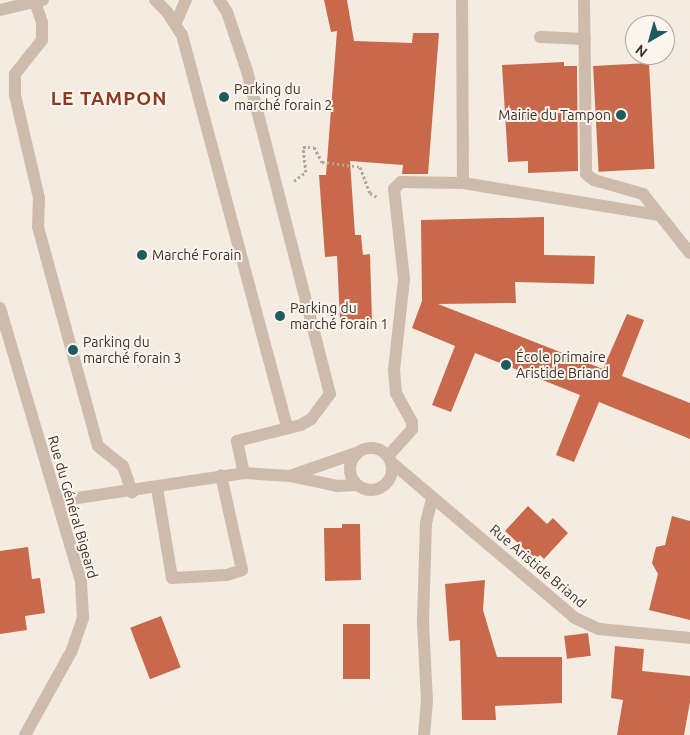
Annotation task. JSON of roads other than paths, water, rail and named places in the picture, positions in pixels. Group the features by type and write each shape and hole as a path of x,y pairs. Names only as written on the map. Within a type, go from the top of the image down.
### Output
{"street":[{"path":"155,0 176,23 182,34 287,428"},
{"path":"176,23 186,0"},
{"path":"219,0 227,12 247,71 275,189 330,394 311,419 287,428 237,441 244,473"},
{"path":"462,0 463,182"},
{"path":"584,0 586,174 594,180 639,191 690,252"},
{"path":"0,10 39,1 42,40 15,74 15,95 39,198 38,227 98,446 123,466 132,492"},
{"path":"540,37 584,39"},
{"path":"389,459 412,429 412,422 396,393 394,370 404,279 394,189 401,182 463,182 660,215"},
{"name":"Rue du Général Bigeard","path":"0,308 80,582 83,618 71,652 25,735"},
{"name":"Rue Aristide Briand","path":"290,476 369,447 389,459 432,499 550,599 585,624 599,629 690,638"},
{"path":"356,453 350,466 356,485"},
{"name":"Rue Aristide Briand","path":"57,501 132,492 221,475 244,473 290,476 337,486 356,485 369,490 382,486 391,476 389,459"},
{"path":"157,488 172,578 227,575 242,570 221,475"},
{"path":"424,735 427,701 423,622 426,523 432,499"}],"place":[{"name":"Parking du marché forain 2","path":"224,97"},
{"name":"Mairie du Tampon","path":"621,115"},
{"name":"Marché Forain","path":"142,255"},
{"name":"Parking du marché forain 1","path":"280,316"},
{"name":"Parking du marché forain 3","path":"73,350"},
{"name":"École primaire Aristide Briand","path":"506,365"}],"district":[{"name":"LE TAMPON","path":"109,99"}]}
